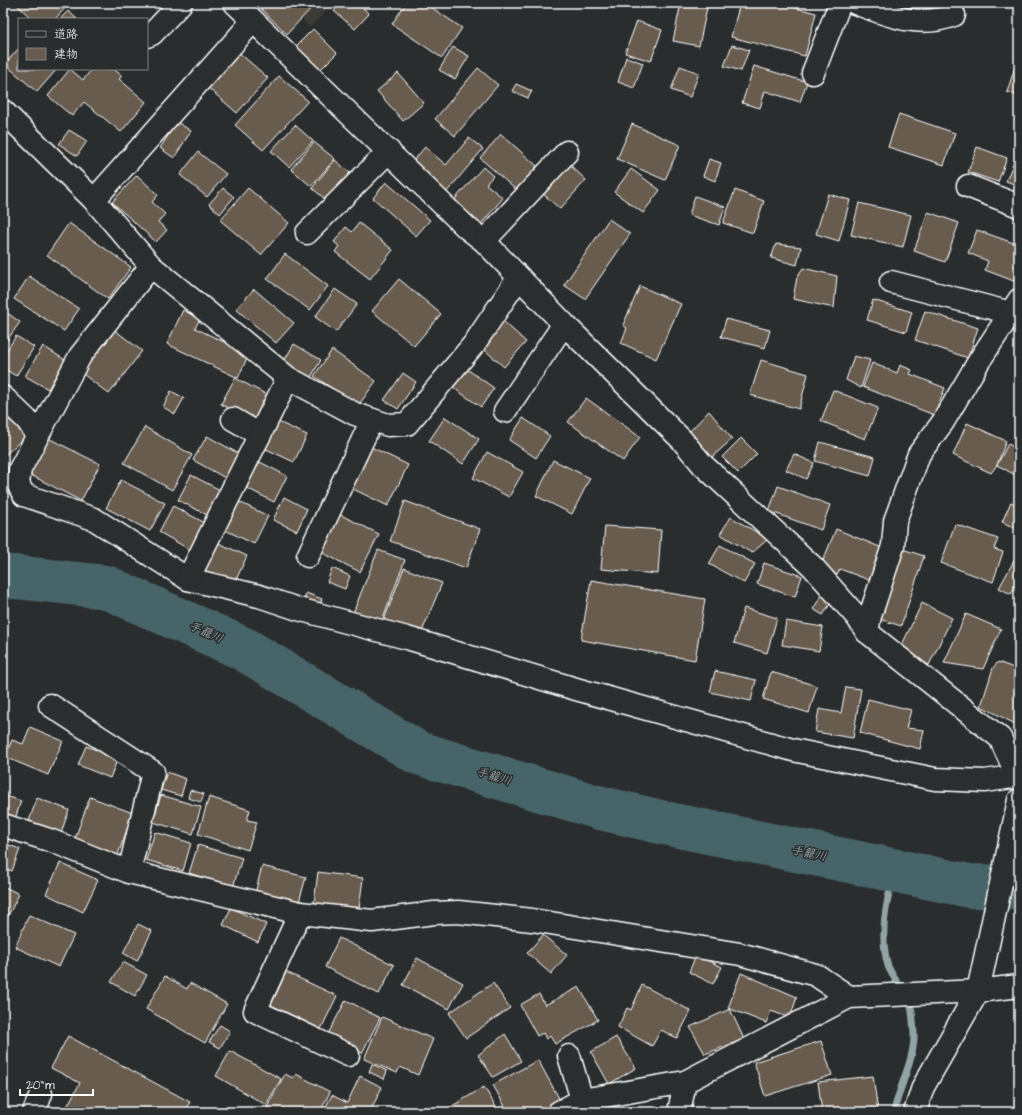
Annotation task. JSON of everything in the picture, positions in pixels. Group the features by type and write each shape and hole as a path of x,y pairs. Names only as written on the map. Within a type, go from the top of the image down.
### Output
{"street":[{"path":"148,36 152,34 181,3"},
{"path":"151,266 80,356 20,469 18,484 24,496 94,519 188,579 260,596 298,609 407,638 576,689 793,750 935,779 986,781 1019,776 1000,738 867,632 857,617 813,566 703,465 681,440 564,324 484,241 467,228 389,151 234,3"},
{"path":"813,73 840,3"},
{"path":"854,3 900,19 915,22 929,22 954,15"},
{"path":"94,200 253,21"},
{"path":"3,111 94,200 151,266 288,378 355,414 372,420 388,425 407,424 474,344 519,277"},
{"path":"307,233 389,151"},
{"path":"484,241 567,152"},
{"path":"968,186 1019,206"},
{"path":"867,632 870,616 893,546 895,521 919,454 943,422 979,361 1016,310 891,282"},
{"path":"505,411 564,324"},
{"path":"188,579 288,378"},
{"path":"3,397 27,420 37,435"},
{"path":"233,419 260,435"},
{"path":"308,556 372,420"},
{"path":"50,705 153,772 129,872"},
{"path":"916,1112 923,1087 978,991 1019,800"},
{"path":"3,825 52,841 129,872 300,913 372,921 434,913 458,912 532,920 740,954 816,976 849,997"},
{"path":"300,913 254,1011 348,1054"},
{"path":"559,1112 582,1100 686,1082 849,997 978,991 1019,986"},
{"path":"569,1056 582,1100"},
{"path":"679,1112 686,1082"}],"shaded area":[{"path":"286,3 334,3 310,27"}],"building":[{"path":"15,3 70,3 56,18 31,18"},
{"path":"255,3 316,3 287,34"},
{"path":"341,3 358,3 369,14 355,29 334,11"},
{"path":"406,3 425,3 462,28 442,58 392,24"},
{"path":"681,3 708,3 699,46 673,41"},
{"path":"740,3 776,3 816,13 805,56 731,37"},
{"path":"68,11 76,18 61,18"},
{"path":"637,21 662,30 651,61 625,53"},
{"path":"313,29 337,53 320,70 296,46"},
{"path":"732,45 749,50 741,71 724,66"},
{"path":"453,47 469,56 455,79 439,70"},
{"path":"18,49 18,70 56,70 37,92 5,64"},
{"path":"236,50 268,78 237,113 205,85"},
{"path":"626,57 643,63 634,88 618,82"},
{"path":"680,66 699,73 690,97 671,90"},
{"path":"754,66 807,82 800,102 765,91 760,108 742,103"},
{"path":"1015,67 1019,68 1019,96 1007,92"},
{"path":"478,68 498,85 455,136 435,119"},
{"path":"69,70 83,80 91,70 115,70 122,76 119,79 146,102 121,132 84,102 72,116 48,96"},
{"path":"398,73 424,103 403,121 377,91"},
{"path":"279,76 308,101 263,150 235,125"},
{"path":"516,84 532,91 528,98 512,91"},
{"path":"899,114 955,133 944,165 888,147"},
{"path":"177,122 191,131 174,158 160,148"},
{"path":"632,124 680,145 665,180 617,159"},
{"path":"295,125 313,141 289,167 271,151"},
{"path":"69,130 87,141 77,156 59,144"},
{"path":"501,134 537,166 516,190 480,158"},
{"path":"469,138 483,149 445,194 410,165 425,147 446,165"},
{"path":"314,142 335,159 311,186 291,169"},
{"path":"977,147 1007,158 998,182 968,172"},
{"path":"198,152 226,174 207,197 180,175"},
{"path":"709,159 721,163 715,181 703,176"},
{"path":"1015,159 1019,161 1019,186 1006,181"},
{"path":"335,160 350,173 326,200 312,188"},
{"path":"568,163 586,180 560,209 541,192"},
{"path":"483,167 493,176 486,184 503,198 475,231 448,207"},
{"path":"631,169 660,190 643,213 614,192"},
{"path":"137,175 158,195 152,202 165,214 158,222 167,230 156,242 112,202"},
{"path":"386,182 430,220 416,236 373,198"},
{"path":"223,188 234,197 220,214 209,204"},
{"path":"248,188 289,223 261,255 220,220"},
{"path":"735,190 764,201 753,233 723,223"},
{"path":"828,194 850,200 839,241 816,234"},
{"path":"695,196 725,207 719,225 689,215"},
{"path":"859,203 911,215 903,247 851,235"},
{"path":"928,212 959,223 945,262 914,251"},
{"path":"609,219 630,234 585,299 564,285"},
{"path":"69,223 131,267 108,299 47,255"},
{"path":"359,223 393,250 370,279 335,252 339,246 334,242 346,227 352,232"},
{"path":"977,230 1019,245 1019,283 985,270 988,261 968,253"},
{"path":"776,244 801,247 797,265 771,258"},
{"path":"285,254 328,286 310,310 267,279"},
{"path":"803,268 837,276 834,308 793,299 797,277"},
{"path":"29,276 79,309 64,331 14,299"},
{"path":"399,279 441,314 414,346 372,311"},
{"path":"640,286 681,304 656,359 621,343 627,328 623,325"},
{"path":"254,289 294,323 276,343 236,309"},
{"path":"335,289 357,304 336,332 315,317"},
{"path":"873,300 912,312 906,332 867,320"},
{"path":"3,310 20,322 3,346"},
{"path":"183,310 200,319 195,328 249,354 238,378 167,344"},
{"path":"925,311 978,328 968,358 915,340"},
{"path":"501,319 526,342 504,367 478,344"},
{"path":"726,319 770,330 765,348 721,337"},
{"path":"112,328 142,351 109,394 79,371"},
{"path":"16,336 34,347 16,376 3,368 3,356"},
{"path":"294,344 321,360 308,382 281,366"},
{"path":"43,346 65,360 48,389 25,376"},
{"path":"332,350 376,381 358,406 314,376"},
{"path":"854,356 870,360 861,388 846,380"},
{"path":"761,360 808,374 799,409 750,395"},
{"path":"872,363 897,373 900,365 912,370 910,374 945,388 934,415 863,387"},
{"path":"461,365 494,388 481,407 448,384"},
{"path":"403,373 416,382 398,409 384,400"},
{"path":"235,378 271,397 256,423 221,404"},
{"path":"833,390 878,408 865,439 821,421"},
{"path":"171,391 184,398 175,414 163,407"},
{"path":"586,398 640,437 623,461 568,422"},
{"path":"709,411 732,439 711,458 689,432"},
{"path":"6,415 26,436 3,457 3,417"},
{"path":"445,417 479,439 463,464 429,441"},
{"path":"523,418 550,436 536,458 509,440"},
{"path":"276,421 307,435 294,462 264,448"},
{"path":"967,423 1006,441 997,465 991,473 953,455"},
{"path":"145,427 192,455 172,490 124,463"},
{"path":"207,436 241,455 227,479 193,460"},
{"path":"46,437 100,464 81,501 27,473"},
{"path":"741,438 757,454 738,473 722,457"},
{"path":"820,442 875,457 870,476 815,461"},
{"path":"1008,444 1019,449 1019,477 997,465"},
{"path":"369,446 408,465 388,506 349,487"},
{"path":"487,452 523,472 509,497 473,478"},
{"path":"794,454 814,463 806,479 786,470"},
{"path":"256,460 287,476 274,502 243,486"},
{"path":"553,460 590,478 572,514 536,496"},
{"path":"191,475 226,493 213,518 178,500"},
{"path":"121,480 165,503 150,531 106,508"},
{"path":"778,486 830,505 821,530 769,511"},
{"path":"284,497 307,509 297,531 273,520"},
{"path":"235,500 268,516 254,544 221,528"},
{"path":"405,501 480,529 466,568 390,541"},
{"path":"1011,502 1019,506 1019,530 1002,522"},
{"path":"173,506 207,524 192,551 159,532"},
{"path":"335,512 379,534 360,572 317,550"},
{"path":"731,517 768,539 752,553 720,534"},
{"path":"955,524 998,539 994,549 1003,552 993,582 941,563"},
{"path":"605,526 661,530 658,574 601,569"},
{"path":"836,529 882,548 869,580 840,569 837,575 820,568"},
{"path":"214,541 247,556 234,584 201,569"},
{"path":"720,545 755,564 744,583 709,564"},
{"path":"893,546 924,556 901,626 870,616"},
{"path":"378,550 405,560 381,624 353,613"},
{"path":"1016,557 1019,559 1019,579 1011,594 999,588"},
{"path":"764,563 802,576 795,597 757,584"},
{"path":"332,568 350,576 345,589 327,582"},
{"path":"404,568 442,583 421,634 384,620"},
{"path":"591,580 705,599 695,660 581,640"},
{"path":"306,593 322,599 320,605 304,600"},
{"path":"822,595 832,601 823,615 813,609"},
{"path":"922,603 952,618 929,665 899,651"},
{"path":"744,608 777,618 767,653 734,643"},
{"path":"966,614 1001,629 983,669 944,663"},
{"path":"786,621 823,627 819,651 782,645"},
{"path":"998,662 1019,670 1019,726 981,706 993,668"},
{"path":"715,671 756,680 751,701 710,692"},
{"path":"771,672 817,686 809,713 763,699"},
{"path":"846,687 861,689 853,738 815,732 819,709 841,713"},
{"path":"868,699 911,710 906,728 924,730 920,749 860,733"},
{"path":"30,727 63,741 48,775 5,757 12,740 23,744"},
{"path":"86,746 118,758 110,778 78,765"},
{"path":"167,772 186,779 181,796 161,790"},
{"path":"190,790 204,794 201,802 188,798"},
{"path":"3,795 21,801 14,822 3,818"},
{"path":"161,795 201,807 193,834 153,822"},
{"path":"90,797 133,813 117,857 74,841"},
{"path":"209,797 250,810 247,820 257,822 248,850 198,834"},
{"path":"37,798 69,810 60,836 28,824"},
{"path":"155,832 191,843 183,871 146,860"},
{"path":"3,843 20,849 12,871 3,868"},
{"path":"198,845 242,858 233,887 189,873"},
{"path":"60,863 98,880 83,912 46,894"},
{"path":"262,866 306,877 297,909 254,898"},
{"path":"318,872 363,878 359,909 314,903"},
{"path":"3,886 19,894 3,926"},
{"path":"231,908 266,924 258,942 223,925"},
{"path":"29,915 74,935 59,967 15,947"},
{"path":"138,924 152,931 137,961 123,953"},
{"path":"543,935 567,955 551,974 527,953"},
{"path":"339,938 394,965 379,994 325,967"},
{"path":"696,955 722,967 713,984 689,972"},
{"path":"417,958 463,983 449,1009 403,985"},
{"path":"123,962 147,975 135,996 111,982"},
{"path":"286,972 337,996 321,1029 271,1005"},
{"path":"741,973 797,997 790,1018 771,1011 766,1023 728,1008"},
{"path":"165,976 187,989 190,983 227,1004 205,1043 146,1009"},
{"path":"493,983 510,1008 466,1038 449,1013"},
{"path":"642,985 691,1011 677,1038 661,1030 652,1046 618,1027 627,1008 631,1010"},
{"path":"579,987 598,1020 555,1044 550,1036 546,1039 543,1033 537,1036 520,1005 539,994 545,1005"},
{"path":"346,1000 380,1018 362,1053 327,1036"},
{"path":"730,1009 744,1039 705,1054 690,1027"},
{"path":"382,1017 433,1039 418,1075 400,1067 397,1073 364,1059"},
{"path":"220,1025 230,1031 220,1048 209,1042"},
{"path":"505,1034 521,1061 493,1077 478,1055"},
{"path":"68,1036 190,1102 185,1112 64,1112 80,1083 51,1068"},
{"path":"616,1037 636,1068 609,1084 591,1052"},
{"path":"821,1041 832,1075 765,1096 754,1062"},
{"path":"230,1051 281,1079 266,1105 216,1076"},
{"path":"538,1060 561,1102 543,1112 521,1112 518,1107 508,1112 493,1085"},
{"path":"372,1064 387,1071 384,1079 369,1072"},
{"path":"285,1074 293,1078 296,1074 330,1092 320,1112 277,1112 267,1107"},
{"path":"360,1076 382,1087 370,1112 323,1112 332,1095 347,1103"},
{"path":"873,1076 878,1112 822,1112 818,1082"},
{"path":"484,1087 499,1112 451,1112 449,1108"}],"waterway":[{"name":"手籠川","path":"3,577 106,587 244,649 418,753 597,807 669,824 970,886 1019,887"},
{"path":"894,1112 914,1043 910,1003 890,971 885,954 884,930 886,906 895,871"}]}
